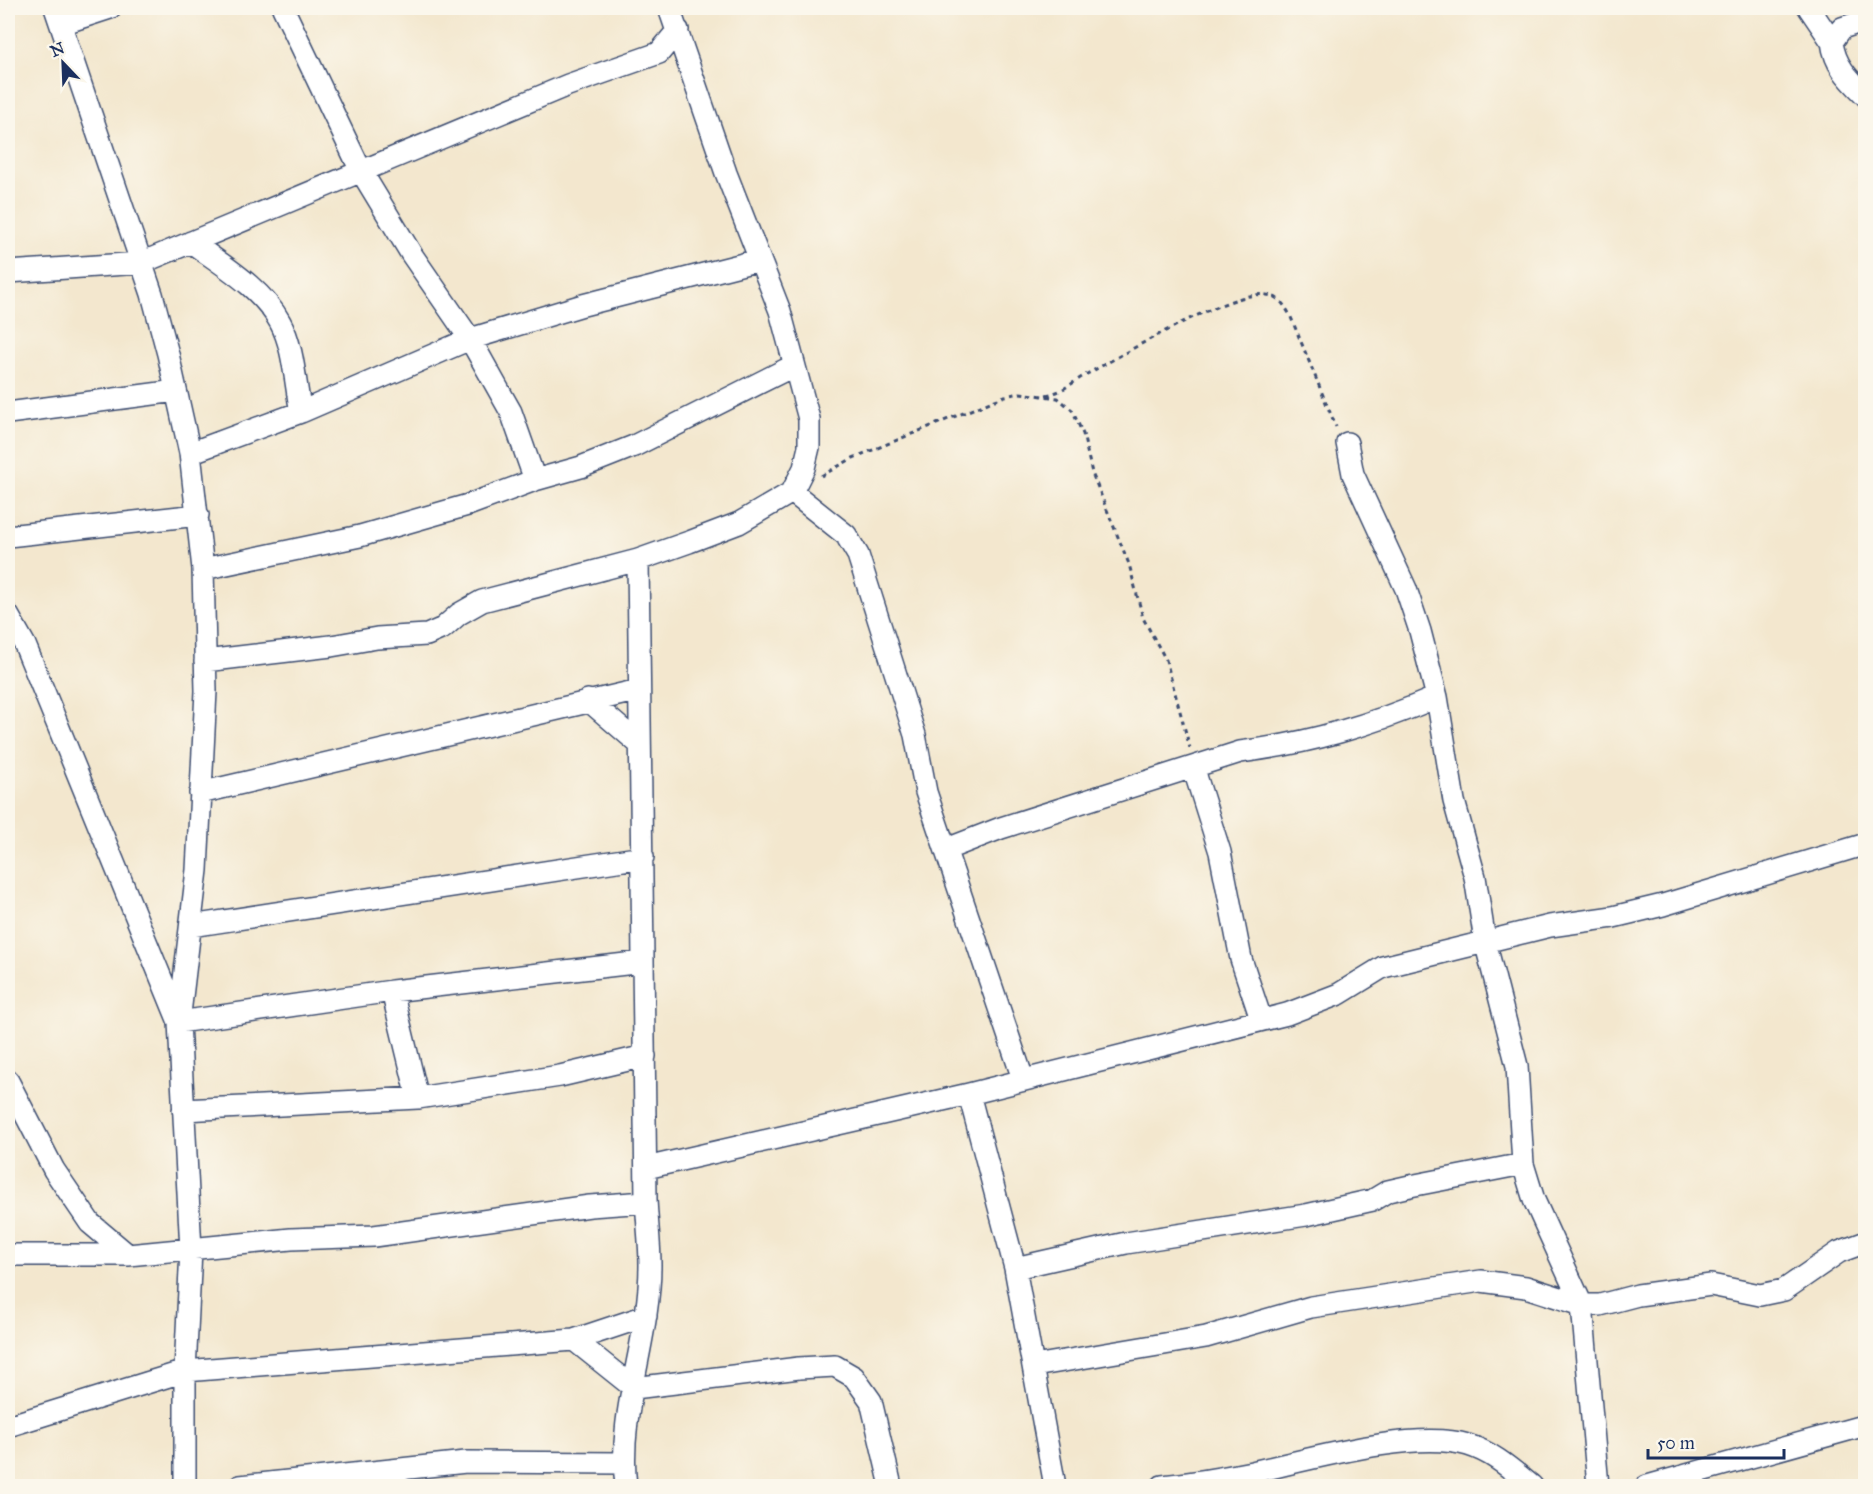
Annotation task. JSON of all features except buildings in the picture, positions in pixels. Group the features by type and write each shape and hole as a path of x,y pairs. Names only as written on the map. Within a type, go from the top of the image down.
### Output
{"street":[{"path":"110,8 58,16 141,263 168,354 190,453 203,569 205,661 197,870 178,1022 191,1250 186,1371 185,1486"},
{"path":"283,8 361,171 412,255 470,339 511,412 534,480"},
{"path":"669,8 759,260 780,311 808,419 807,475 823,514"},
{"path":"1809,8 1832,42 1834,55 1842,72 1866,96"},
{"path":"1832,42 1842,28 1866,20"},
{"path":"8,272 141,263 568,85 659,53 678,30"},
{"path":"659,53 690,67"},
{"path":"191,242 243,280 269,305 281,324 301,412"},
{"path":"190,453 301,412 470,339 583,305 759,260"},
{"path":"203,569 360,536 468,505 634,446 793,366"},
{"path":"8,413 176,391"},
{"path":"1347,443 1353,474 1409,599 1437,697 1454,801 1475,877 1485,941 1518,1066 1523,1164 1534,1200 1582,1305 1598,1486"},
{"path":"205,661 331,646 377,638 427,635 443,628 482,601 638,560 739,523 792,492 807,475"},
{"path":"792,492 823,514 846,535 858,555 915,735 926,792 1023,1079"},
{"path":"8,536 198,515"},
{"path":"626,1486 623,1463 646,1316 650,1266 646,1202 643,857 638,743 638,560"},
{"path":"8,615 25,645 178,1022"},
{"path":"200,793 588,700 639,690"},
{"path":"947,849 1000,828 1240,752 1280,748 1347,730 1393,716 1437,697"},
{"path":"588,700 638,743"},
{"path":"1197,766 1196,776 1220,852 1241,959 1261,1019"},
{"path":"646,1168 969,1094 1287,1014 1339,994 1383,967 1485,941 1663,905 1866,844"},
{"path":"191,926 643,857"},
{"path":"178,1022 392,991 643,962"},
{"path":"392,991 418,1098"},
{"path":"183,1110 418,1098 560,1076 645,1056"},
{"path":"8,1081 54,1170 90,1223 129,1255"},
{"path":"969,1094 1016,1268 1055,1486"},
{"path":"1016,1268 1126,1243 1306,1215 1373,1200 1388,1191 1523,1164"},
{"path":"8,1255 129,1255 291,1239 374,1236 590,1206 646,1202"},
{"path":"1034,1366 1206,1337 1311,1307 1481,1281 1526,1287 1582,1305 1600,1305 1638,1294 1711,1285 1760,1295 1774,1294 1839,1252 1866,1242"},
{"path":"8,1426 186,1371 574,1340 646,1316"},
{"path":"574,1340 634,1388 799,1368 835,1366 854,1377 871,1401 891,1486"},
{"path":"1647,1486 1866,1425"},
{"path":"1162,1486 1242,1474 1375,1446 1434,1441 1467,1445 1499,1459 1532,1486"},
{"path":"240,1486 466,1462 623,1463"}],"path":[{"path":"1042,395 1059,393 1084,376 1203,313 1252,294 1267,294 1279,298 1290,315 1335,426 1347,443"},
{"path":"807,475 1005,396 1020,393 1058,398 1072,410 1083,434 1092,473 1129,564 1143,618 1166,660 1184,732 1197,766"}]}
